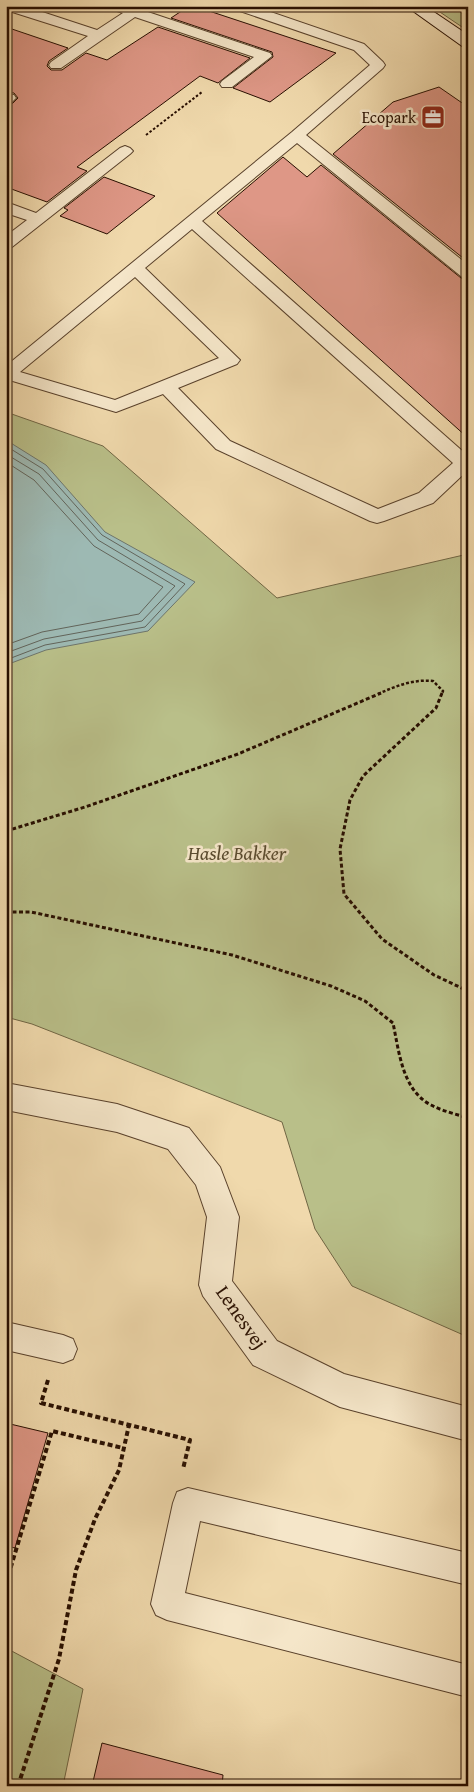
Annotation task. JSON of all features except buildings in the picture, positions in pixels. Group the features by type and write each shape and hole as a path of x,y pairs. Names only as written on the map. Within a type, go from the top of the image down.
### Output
{"street":[{"path":"414,6 468,44"},
{"name":"Lenesvej","path":"6,1096 117,1118 178,1138 209,1177 223,1217 215,1285 265,1353 340,1390 468,1424"}],"lane":[{"path":"9,6 99,35"},
{"path":"116,6 265,56 227,84"},
{"path":"135,268 231,360 116,406 7,374 192,220 297,136 378,65 359,46 239,6"},
{"path":"56,65 133,12"},
{"path":"297,136 468,272"},
{"path":"6,244 125,151"},
{"path":"6,207 39,219"},
{"path":"166,386 223,445 377,516 426,498 466,464 192,220"},
{"path":"6,1336 63,1349"},
{"path":"468,1569 188,1502 167,1604 468,1681"}],"path":[{"path":"125,151 214,83 227,84"},
{"path":"6,831 85,807 238,754 399,685 420,680 434,681 443,691 436,708 363,776 350,800 340,849 344,894 382,939 434,975 468,991"},
{"path":"6,912 31,912 232,956 331,986 364,1001 393,1023 403,1071 415,1091 430,1105 468,1118"},
{"path":"58,1408 190,1440"},
{"path":"18,1786 59,1659 76,1570 95,1519 119,1470 129,1425"},
{"path":"6,1583 52,1431 123,1448"}],"green space":[{"path":"431,6 451,6 468,17 468,31"},
{"name":"Hasle Bakker","path":"6,412 103,446 277,598 468,554 468,1337 352,1286 315,1229 282,1122 32,1024 6,1017"},
{"path":"6,1648 83,1689 63,1786 6,1786"}],"water":[{"path":"6,440 46,465 105,532 195,582 148,631 46,650 6,665"}],"place":[{"name":"Ecopark","path":"433,117"}]}
